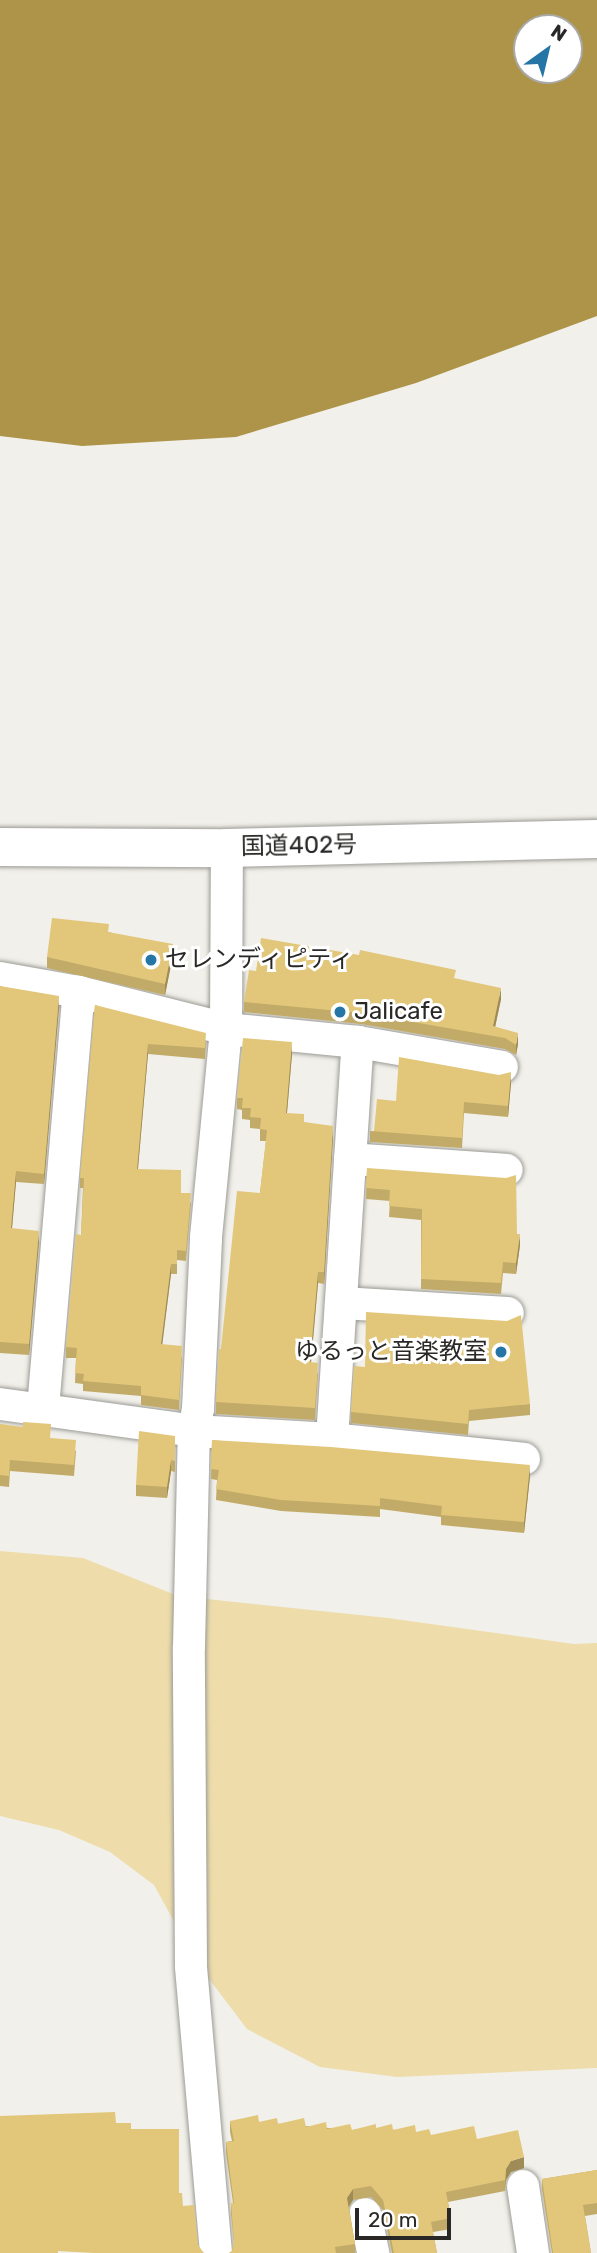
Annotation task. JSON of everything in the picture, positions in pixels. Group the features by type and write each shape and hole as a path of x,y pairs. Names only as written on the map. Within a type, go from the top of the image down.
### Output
{"highway":[{"name":"国道402号","path":"0,847 227,848 597,839"}],"street":[{"path":"216,2253 191,1966 189,1647 194,1431 198,1409 206,1237 226,1029 227,848"},
{"path":"0,978 79,992 226,1029 358,1042 502,1067"},
{"path":"43,1408 79,992"},
{"path":"332,1439 358,1042"},
{"path":"351,1159 507,1170"},
{"path":"341,1303 508,1313"},
{"path":"0,1404 194,1431 332,1439 523,1459"},
{"path":"523,2186 533,2253"},
{"path":"365,2214 373,2253"}],"shaded area":[{"path":"0,0 597,0 597,316 416,383 236,437 82,446 0,436"},
{"path":"0,1551 83,1558 178,1596 388,1618 574,1644 597,1643 597,2068 397,2077 320,2067 247,2029 197,1963 154,1885 110,1852 59,1830 0,1816"}],"building":[{"path":"52,918 109,924 108,932 173,944 165,984 47,957"},
{"path":"261,938 359,955 360,950 456,970 454,978 501,988 493,1026 518,1033 516,1045 505,1038 361,1013 244,1002 249,970 256,971"},
{"path":"0,986 59,996 44,1174 16,1171 11,1228 39,1231 29,1344 0,1342"},
{"path":"95,1005 206,1033 205,1048 148,1044 137,1169 181,1170 181,1193 191,1193 186,1251 177,1250 177,1264 171,1264 161,1344 182,1346 179,1400 141,1395 141,1386 83,1381 84,1374 75,1373 77,1348 66,1347 76,1234 81,1235 84,1178 80,1178"},
{"path":"243,1038 292,1042 286,1113 304,1114 304,1122 333,1126 324,1272 318,1272 310,1362 318,1363 315,1408 216,1402 219,1349 237,1191 260,1193 267,1130 260,1129 261,1118 250,1117 251,1108 242,1108 243,1098 237,1098"},
{"path":"399,1057 499,1075 511,1072 508,1106 464,1102 462,1138 370,1131 374,1131 377,1099 396,1101"},
{"path":"367,1168 506,1178 516,1175 517,1234 520,1234 516,1263 503,1262 501,1283 421,1279 422,1209 389,1206 390,1190 366,1188"},
{"path":"366,1312 507,1321 521,1315 530,1404 469,1410 468,1424 351,1412 354,1366 365,1367"},
{"path":"23,1422 51,1424 50,1438 76,1440 74,1465 10,1460 9,1476 0,1475 0,1424 23,1427"},
{"path":"139,1431 175,1436 175,1461 171,1460 167,1487 136,1485"},
{"path":"212,1440 331,1447 530,1465 524,1522 441,1515 442,1506 380,1498 380,1506 281,1500 216,1489 219,1470 211,1469"},
{"path":"115,2112 116,2123 131,2123 131,2129 179,2129 179,2193 182,2193 183,2206 194,2205 198,2245 204,2253 0,2253 0,2116"},
{"path":"258,2115 259,2122 277,2118 278,2124 304,2118 306,2127 326,2122 327,2129 350,2124 352,2130 376,2124 376,2128 392,2124 393,2130 415,2125 416,2132 429,2129 431,2135 474,2126 477,2139 518,2130 524,2157 511,2161 506,2169 505,2180 446,2192 451,2218 431,2222 437,2253 394,2253 383,2200 371,2186 353,2189 347,2198 355,2244 335,2247 336,2253 229,2253 234,2241 231,2203 234,2203 226,2142 234,2141 230,2121"},
{"path":"597,2170 597,2203 583,2205 591,2253 553,2253 542,2179"}],"place":[{"name":"セレンディピティ","path":"151,960"},
{"name":"Jalicafe","path":"340,1012"},
{"name":"ゆるっと音楽教室","path":"501,1352"}]}
